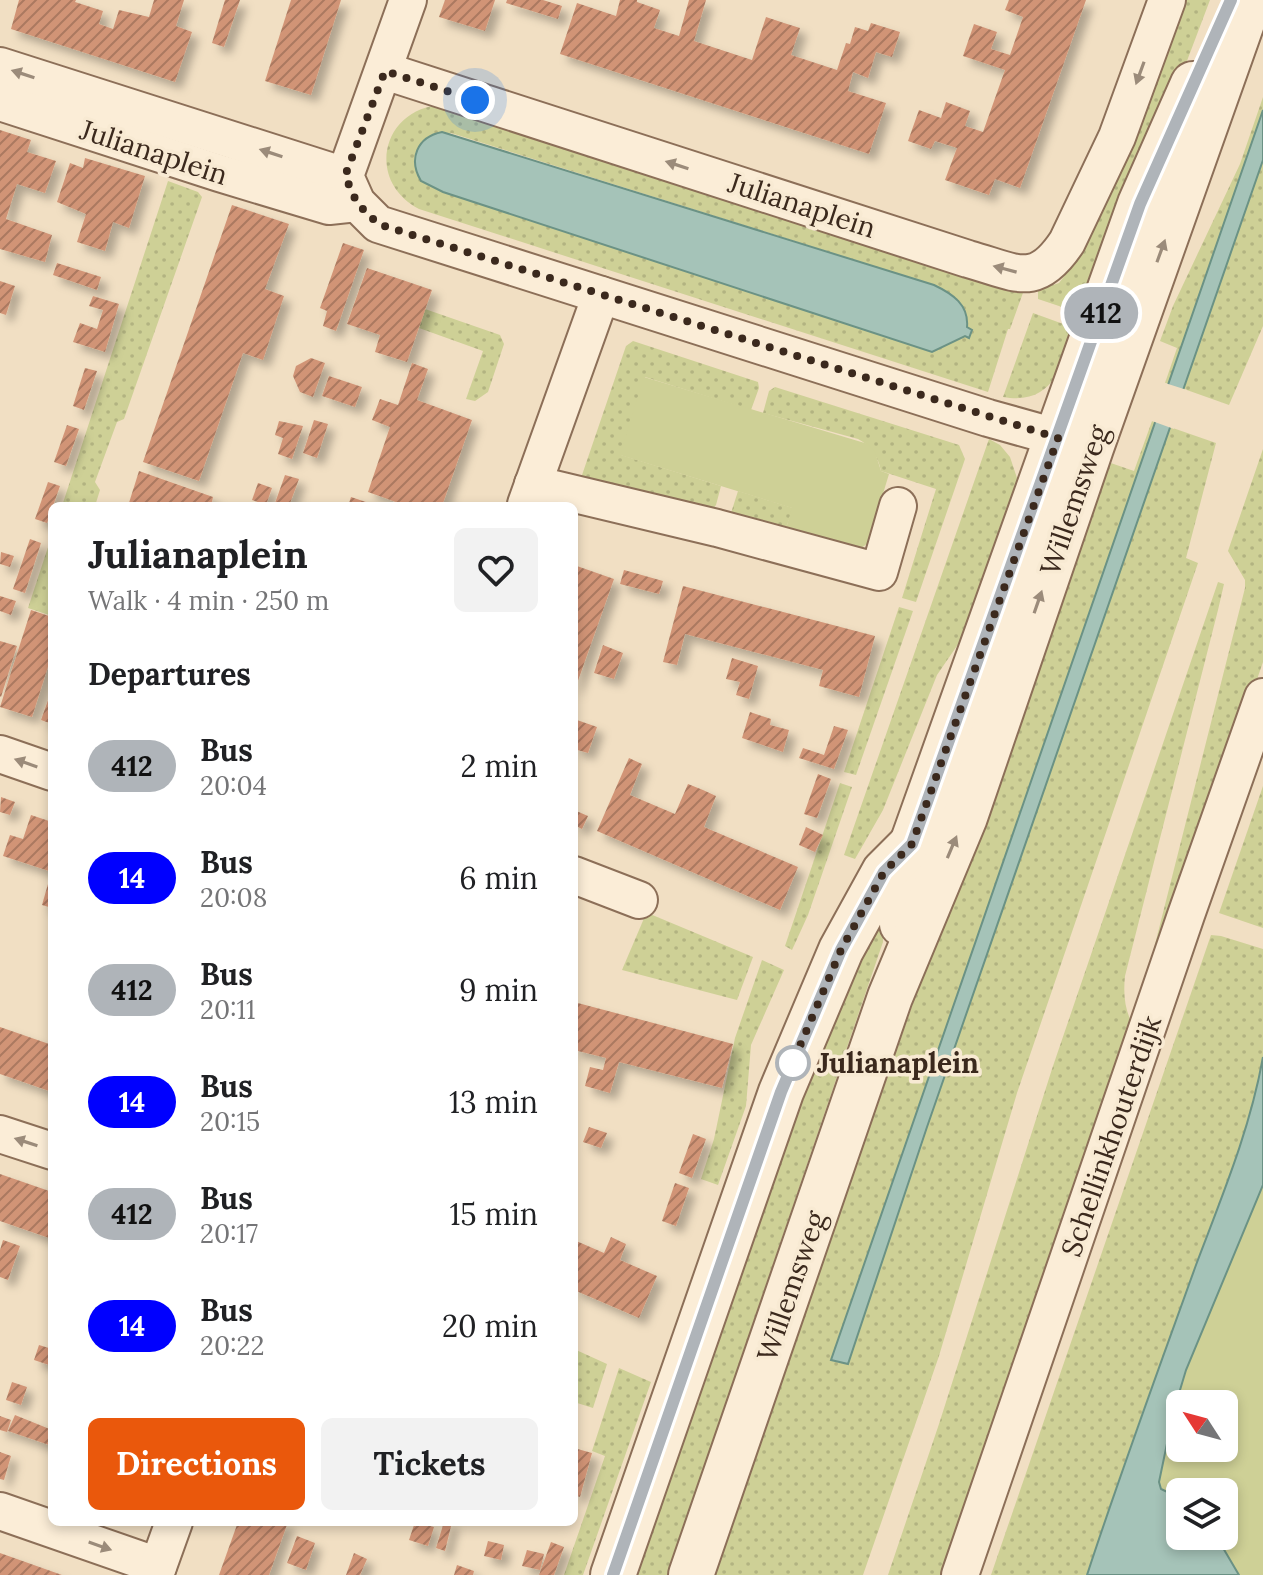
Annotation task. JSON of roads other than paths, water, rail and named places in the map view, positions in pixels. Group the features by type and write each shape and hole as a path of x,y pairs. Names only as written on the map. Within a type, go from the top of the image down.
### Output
{"street":[{"path":"351,189 408,0"},
{"name":"Julianaplein","path":"385,71 968,259 1018,273 1036,273 1057,257 1067,242 1117,137 1167,0"},
{"name":"Willemsweg","path":"691,1575 890,997 965,817 1140,204 1231,0"},
{"name":"Willemsweg","path":"890,997 912,867 912,844 1250,0"},
{"name":"Julianaplein","path":"0,66 351,189 378,224 1074,443"},
{"name":"Julianaplein","path":"0,102 329,206 351,189"},
{"path":"569,502 529,495 601,295"},
{"path":"578,504 717,528 879,572 898,506"},
{"name":"Schellinkhouterdijk","path":"960,1575 1263,697"},
{"path":"0,754 48,771"},
{"name":"Willemsweg","path":"613,1575 781,1092 841,950 884,872 912,844"},
{"path":"578,877 639,900"},
{"path":"0,1134 48,1150"},
{"path":"0,1511 157,1570 173,1526"}],"water":[{"path":"1263,110 1263,160 927,1127 848,1364 831,1360"},
{"path":"442,132 934,285 953,296 962,306 967,327 972,330 969,338 965,336 932,352 443,192 421,181 415,165 421,144"},
{"path":"1263,1057 1263,1185 1180,1390 1166,1390 1166,1448 1159,1482 1161,1489 1166,1491 1166,1550 1224,1550 1239,1575 1087,1575 1234,1162"}],"place":[{"name":"Julianaplein","path":"793,1063"}]}
